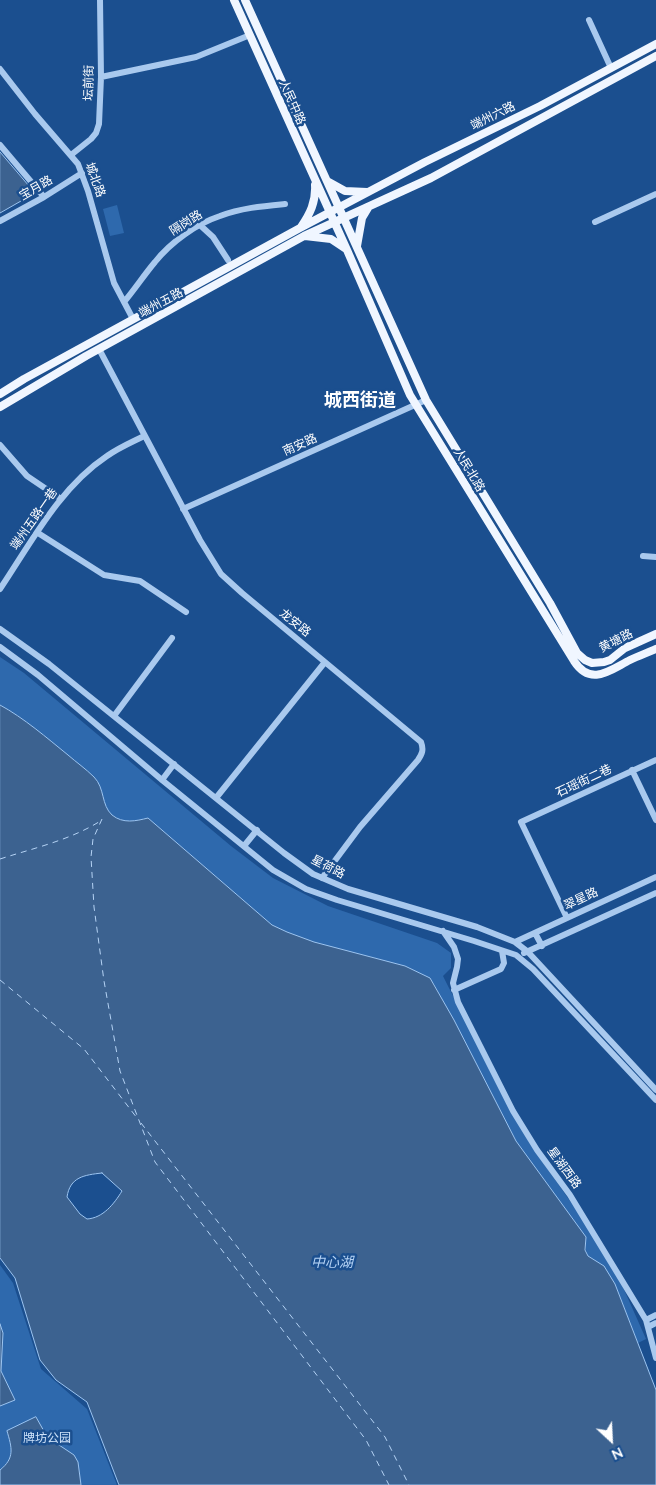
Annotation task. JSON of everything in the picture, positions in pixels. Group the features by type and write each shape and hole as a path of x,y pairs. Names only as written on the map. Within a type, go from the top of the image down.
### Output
{"main road":[{"name":"人民中路","path":"234,0 335,222"},
{"name":"人民中路","path":"245,0 344,218"},
{"name":"端州六路","path":"330,213 656,44"},
{"name":"端州六路","path":"335,222 456,165 656,56"},
{"path":"327,180 345,190 369,192"},
{"path":"300,228 313,205 316,195 315,181"},
{"path":"357,248 362,218 369,207"},
{"name":"端州五路","path":"0,394 22,375 94,336 133,319 330,213"},
{"name":"人民北路","path":"344,218 426,400 550,604 577,653 585,660"},
{"name":"端州五路","path":"0,407 99,349 304,236 335,222"},
{"name":"人民北路","path":"335,222 410,395 538,606 578,668 598,675 606,674 630,660"},
{"path":"304,236 331,240 346,247 353,240"},
{"name":"黄塘路","path":"585,660 592,663 610,660 625,648 656,634"},
{"name":"黄塘路","path":"630,660 656,649"}],"street":[{"name":"坛前街","path":"71,155 91,140 99,124 101,77 100,0"},
{"path":"589,20 611,68"},
{"path":"101,77 196,57 250,34"},
{"name":"城北路","path":"0,68 35,114 71,155 82,173 114,283 133,319"},
{"path":"0,145 44,197"},
{"name":"宝月路","path":"0,221 44,197 82,173"},
{"path":"595,222 656,194"},
{"name":"隔岗路","path":"124,302 155,261 174,242 220,216 253,208 285,204"},
{"path":"201,226 212,237 228,260"},
{"name":"龙安路","path":"99,349 183,509 221,574 230,584 421,742 423,748 422,755 360,827 322,878"},
{"name":"南安路","path":"183,509 426,400"},
{"name":"端州五路一巷","path":"0,589 61,499 85,473 107,456 144,436"},
{"path":"0,445 27,476 61,499"},
{"path":"38,533 104,575 140,582 186,612"},
{"path":"644,556 656,557"},
{"name":"星荷路","path":"0,629 49,664 284,853 322,878 365,894 477,927 515,942 528,952 656,1090"},
{"path":"114,716 172,638"},
{"name":"星荷路","path":"0,646 38,675 162,780 273,870 306,889 336,900 443,931 516,955 533,969 656,1100"},
{"path":"216,798 325,662"},
{"name":"石瑶街二巷","path":"567,918 521,822 656,760"},
{"path":"162,780 174,764"},
{"path":"632,770 656,820"},
{"path":"244,846 257,830"},
{"name":"翠星路","path":"515,942 656,877"},
{"name":"翠星路","path":"516,955 542,946 656,893"},
{"path":"474,941 477,927"},
{"path":"443,931 454,947 458,959 453,983 454,990 501,969 504,962 502,950"},
{"path":"535,933 542,946"},
{"name":"星湖西路","path":"454,990 458,1002 513,1111 537,1150 570,1195 647,1323 656,1358"},
{"path":"647,1323 656,1315"},
{"path":"647,1323 656,1323"}],"green space":[{"path":"117,205 124,233 110,236 103,209"},
{"path":"0,657 24,673 231,846 273,878 328,906 437,943 451,953 451,968 443,976 449,988 530,1144 610,1258 646,1339 638,1343 615,1284 588,1256 586,1237 516,1141 434,984 422,975 401,966 310,942 284,932 272,925 148,818 125,821 112,815 108,811 97,781 92,774 36,730 0,705"},
{"name":"牌坊公园","path":"0,1265 13,1283 41,1369 87,1409 117,1485 0,1485"}],"water":[{"path":"0,152 35,193 0,213"},
{"name":"中心湖","path":"0,705 35,728 94,777 100,786 106,806 112,815 125,821 148,818 272,925 314,942 405,966 430,978 454,1020 516,1141 586,1237 585,1250 588,1256 604,1266 615,1284 656,1390 656,1485 119,1485 87,1402 56,1380 40,1360 15,1278 0,1258","holes":["102,1173 122,1191 112,1205 103,1213 87,1219 80,1214 67,1197 71,1185 79,1178"]},
{"path":"0,1324 3,1333 1,1371 15,1400 0,1406"},
{"path":"36,1417 45,1433 74,1455 78,1462 81,1485 0,1485 0,1470 5,1466 11,1452 7,1431"}],"ferry route":[{"path":"102,819 93,839 91,857 94,907 104,981 120,1071 155,1162 366,1440 389,1485"},
{"path":"0,859 65,838 102,820"},
{"path":"0,980 84,1049 137,1118"},
{"path":"141,1123 385,1437 409,1485"}],"district":[{"name":"城西街道","path":"360,401"}]}
